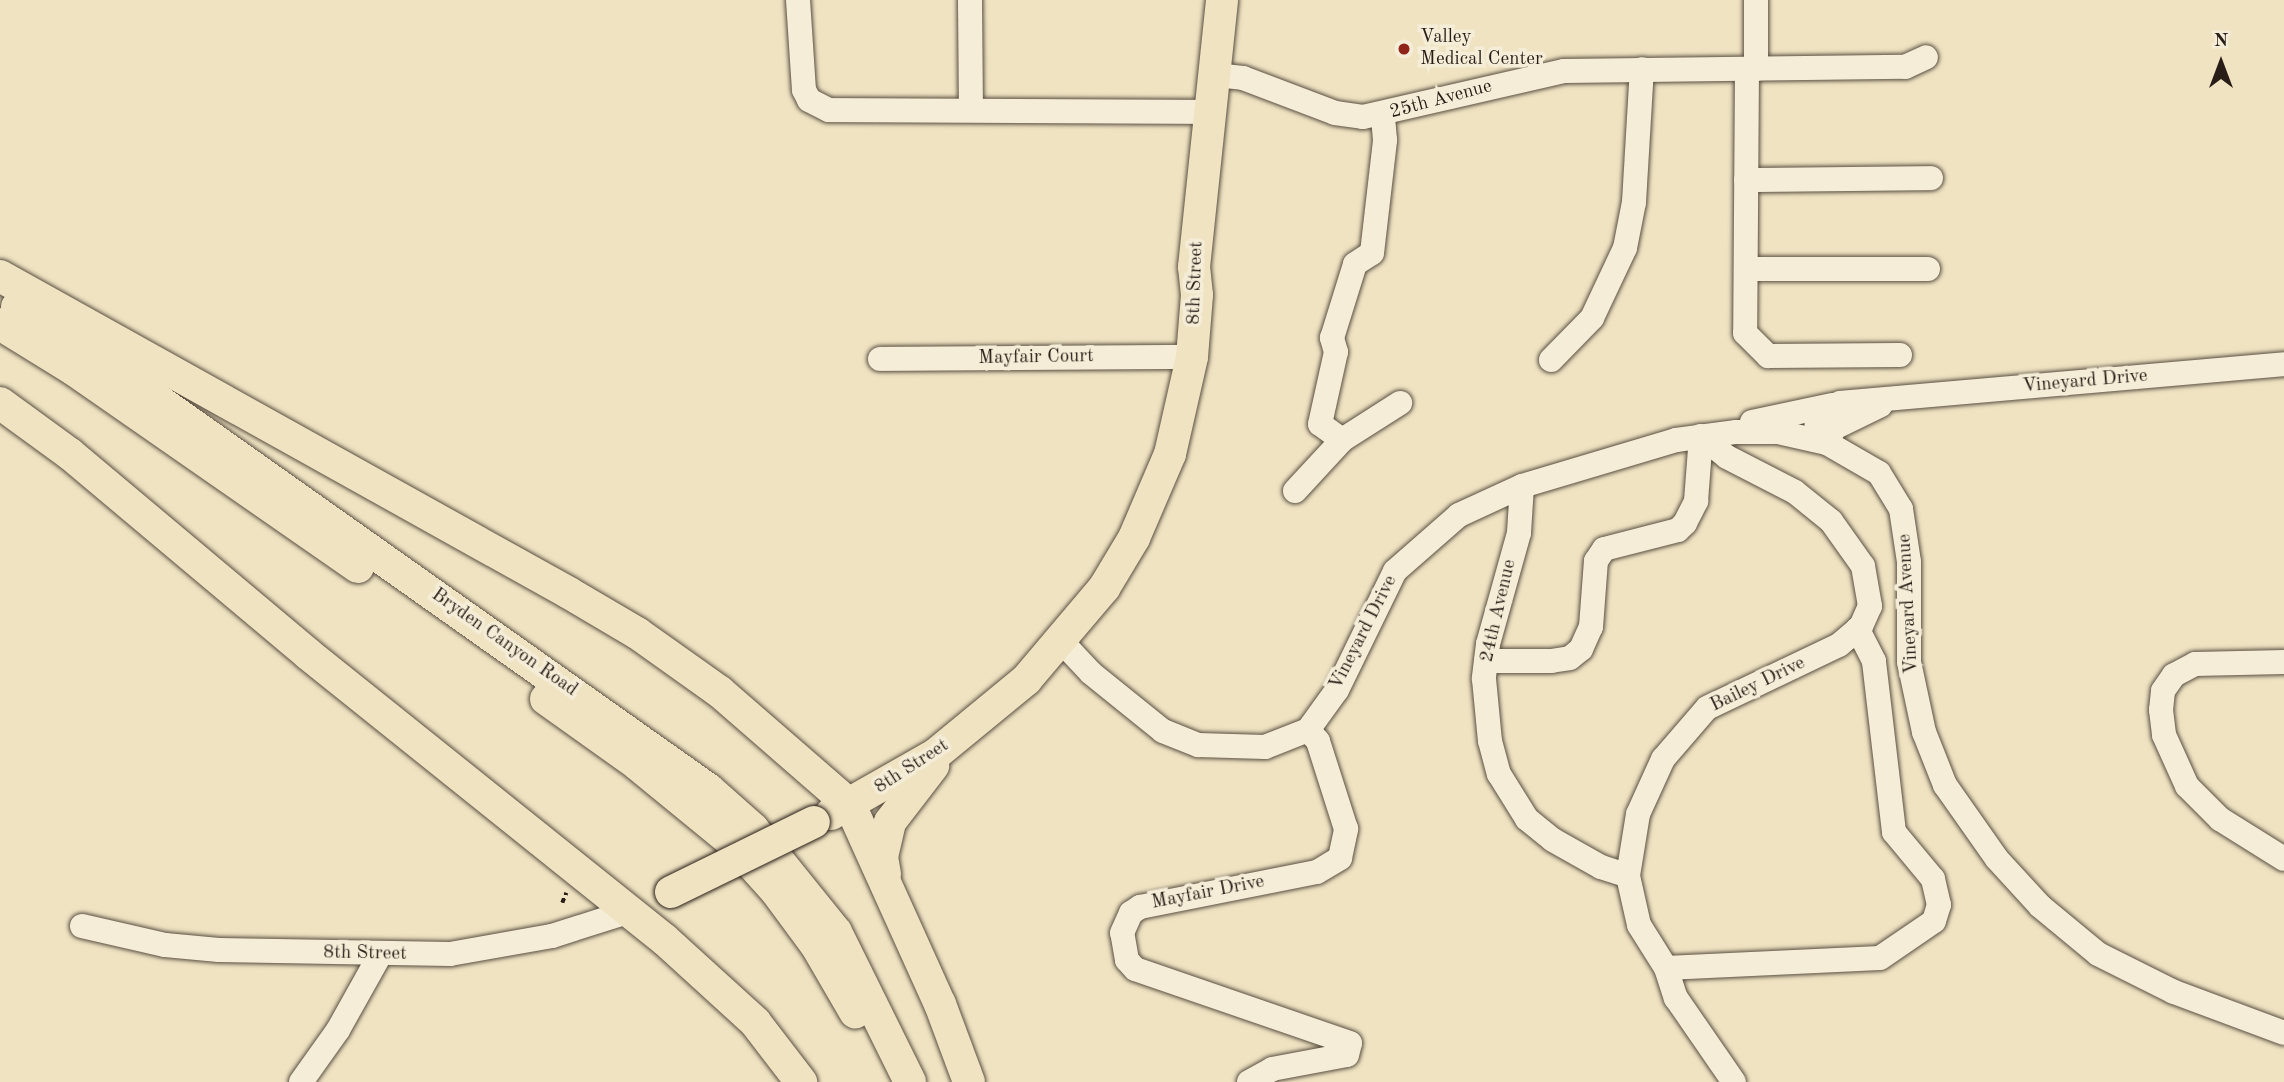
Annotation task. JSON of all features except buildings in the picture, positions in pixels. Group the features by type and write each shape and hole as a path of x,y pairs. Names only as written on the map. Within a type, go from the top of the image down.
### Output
{"main road":[{"name":"8th Street","path":"627,912 895,781 953,741 1026,680 1062,642 1104,588 1156,490 1175,436 1192,357 1197,295 1194,267 1222,0"},
{"path":"0,276 637,633 720,692 850,805 969,1082"},
{"name":"Bryden Canyon Road","path":"0,298 87,350 708,789 753,829 836,932 910,1082"},
{"name":"Bryden Canyon Road","path":"0,324 73,369 363,570 691,806 776,891 816,945 846,995 887,1082"},
{"path":"0,403 70,454 627,912 745,1013 801,1082"},
{"path":"887,886 882,857 890,822 953,741"}],"street":[{"path":"798,0 804,90 809,100 829,110 971,108 1210,112"},
{"path":"970,0 971,108"},
{"path":"1756,0 1746,180 1745,333 1768,356 1900,355"},
{"name":"25th Avenue","path":"1215,75 1252,81 1335,113 1383,116 1528,77 1564,71 1905,67 1926,57"},
{"path":"1551,360 1592,318 1625,248 1634,202 1642,69"},
{"path":"1342,440 1320,424 1336,352 1332,338 1355,264 1372,253 1385,140 1383,116"},
{"path":"1746,180 1931,178"},
{"path":"1746,269 1928,269"},
{"name":"Mayfair Court","path":"880,359 1192,357"},
{"name":"Vineyard Drive","path":"1308,730 1337,690 1395,571 1444,525 1522,486 1701,436 1832,405 2284,364"},
{"name":"Vineyard Drive","path":"1701,436 1778,432 1821,441 1838,425 1887,401"},
{"path":"1295,491 1342,440 1400,402"},
{"path":"1821,441 1818,413 1832,405"},
{"path":"1666,968 1881,958 1934,921 1939,905 1933,879 1894,832 1874,661 1858,629 1870,606 1868,584 1845,537 1796,492 1727,457 1701,436"},
{"path":"1486,661 1551,661 1570,658 1581,649 1591,627 1596,561 1604,549 1678,530 1685,523 1696,501 1701,436"},
{"name":"Vineyard Avenue","path":"1821,441 1879,473 1901,509 1909,562 1909,662 1924,732 1945,785 1997,859 2040,906 2098,954 2174,992 2284,1033"},
{"name":"24th Avenue","path":"1522,486 1519,533 1486,661 1490,741 1499,774 1512,800 1553,840 1601,867 1628,876"},
{"name":"Bailey Drive","path":"1734,1082 1676,998 1666,968 1639,925 1628,876 1633,835 1646,792 1662,759 1707,708 1839,645 1858,629"},
{"path":"1062,642 1140,715 1184,741 1265,747 1308,730"},
{"path":"2284,662 2195,664 2174,675 2163,691 2161,710 2164,735 2187,786 2220,818 2284,859"},
{"name":"Mayfair Drive","path":"1249,1082 1272,1069 1347,1055 1350,1043 1135,969 1127,960 1122,933 1131,913 1140,907 1317,872 1340,858 1346,828 1318,741 1308,730"},
{"name":"8th Street","path":"82,926 179,946 380,955 484,950 552,936 627,912"},
{"path":"301,1082 338,1030 380,955"}],"place":[{"name":"Valley Medical Center","path":"1404,49"}]}
